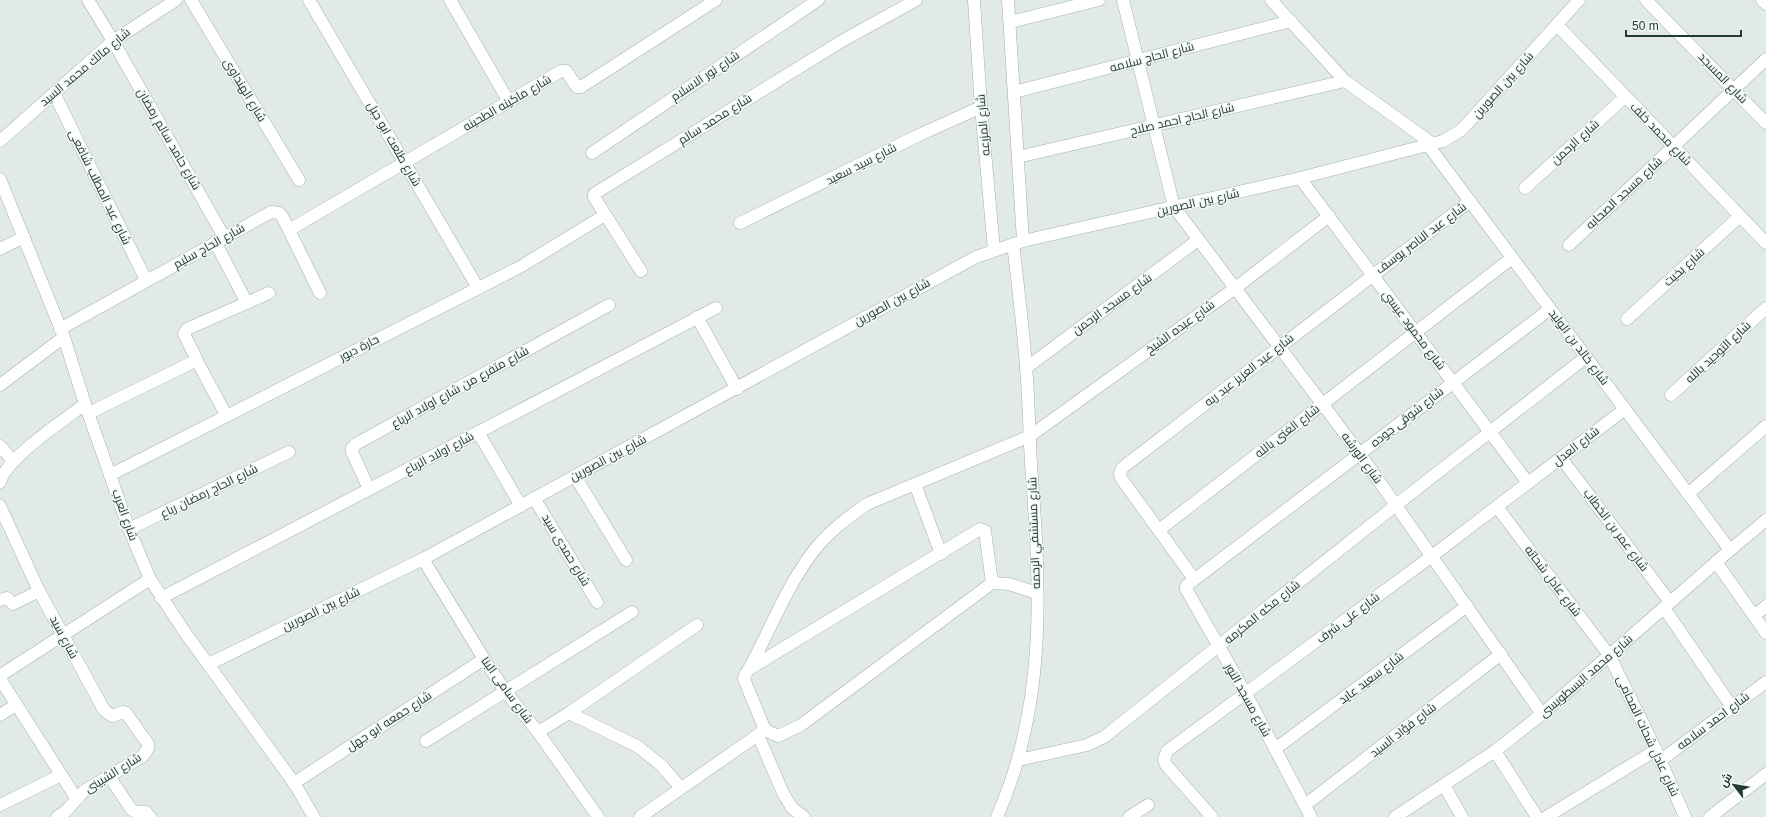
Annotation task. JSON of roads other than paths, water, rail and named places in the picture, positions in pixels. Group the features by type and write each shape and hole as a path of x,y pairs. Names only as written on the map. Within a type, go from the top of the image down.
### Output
{"street":[{"name":"شارع حامد سالم رمضان","path":"88,0 113,41 220,240 247,303"},
{"name":"شارع مالك محمد السيد","path":"0,141 113,41 176,0"},
{"name":"شارع الهنداوى","path":"192,0 299,180"},
{"name":"شارع طلعت ابو جبل","path":"309,0 478,288"},
{"path":"450,0 509,102"},
{"name":"شارع ماكينه الطحينه","path":"289,230 561,71 566,71 577,87 581,87 716,0"},
{"name":"شارع نور الاسلام","path":"592,152 818,0"},
{"name":"شارع محمد سالم","path":"641,271 594,197 594,194 842,41 916,0"},
{"name":"شارع المزرعه","path":"974,0 981,107 994,250"},
{"path":"1008,0 1018,156 1018,242"},
{"path":"1010,22 1099,0"},
{"path":"1123,0 1174,207"},
{"name":"شارع خالد بن الوليد","path":"1271,0 1345,82 1431,144 1470,201 1730,550"},
{"name":"شارع بين الصورين","path":"209,664 423,559 737,389 958,266 994,250 1018,242 1300,178 1443,141 1460,132 1579,0"},
{"name":"شارع المسجد","path":"1646,0 1766,123"},
{"path":"1762,0 1766,4"},
{"name":"شارع الحاج سلامه","path":"1014,92 1291,21"},
{"name":"شارع محمد خلف","path":"1557,25 1766,243"},
{"name":"شارع مسجد الصحابه","path":"1569,245 1766,59"},
{"name":"شارع الحاج احمد صلاح","path":"1018,156 1345,82"},
{"name":"شارع عبد المطلب شافعى","path":"54,93 146,280"},
{"name":"شارع الرحمن","path":"1524,188 1625,97"},
{"name":"شارع سيد سعيد","path":"740,223 919,135 981,107"},
{"name":"شارع محمود عيسي","path":"1300,178 1528,483"},
{"name":"شارع العرب","path":"0,179 62,333 110,475 150,579 184,631 294,783 314,817"},
{"name":"شارع عبد الناصر يوسف","path":"1373,275 1470,201"},
{"name":"شارع الورشه","path":"1174,207 1234,289 1360,454 1542,714"},
{"name":"شارع الحاج سليم","path":"0,384 62,333 146,280 270,212 275,211 282,216 320,293"},
{"name":"حارة دبور","path":"110,475 534,259 606,215"},
{"name":"شارع عبده الشيخ","path":"749,669 798,573 813,552 830,533 847,518 867,504 1030,436 1234,289 1329,216"},
{"name":"شارع بخيت","path":"1627,319 1740,216"},
{"path":"0,249 24,237"},
{"name":"شارع مسجد الرحمن","path":"1026,368 1198,240"},
{"name":"شارع مستشفي الرحمه","path":"997,817 1018,760 1031,705 1037,649 1037,554 1018,242"},
{"name":"شارع الغنى بالله","path":"1159,530 1512,258"},
{"name":"شارع عبد العزيز عبد ربه","path":"1125,466 1373,275"},
{"path":"226,415 184,334 187,329 269,293"},
{"name":"شارع متفرع من شارع اولاد الرباع","path":"369,489 352,452 352,448 356,444 609,305"},
{"name":"شارع اولاد الرباع","path":"161,598 716,308"},
{"name":"شارع التوحيد بالله","path":"1671,395 1766,308"},
{"name":"شارع شوقى جوده","path":"1191,582 1550,309"},
{"path":"697,317 737,389"},
{"name":"شارع مكه المكرمه","path":"1018,760 1096,741 1111,731 1396,505 1586,357"},
{"path":"0,482 6,468 13,461 87,408 196,359"},
{"name":"شارع العدل","path":"1528,483 1625,409"},
{"path":"1688,494 1766,426"},
{"path":"478,432 520,506"},
{"path":"0,446 13,461"},
{"name":"شارع الحاج رمضان رباع","path":"130,529 289,452"},
{"name":"شارع عمر بن الخطاب","path":"1561,458 1667,605 1732,707"},
{"name":"شارع مسجد النور","path":"1125,466 1120,470 1121,478 1159,530 1191,582 1186,589 1246,694 1311,817"},
{"path":"575,476 626,560"},
{"name":"شارع على شرف","path":"1212,817 1166,765 1164,760 1167,751 1432,556 1528,483"},
{"path":"915,484 941,554"},
{"name":"شارع حمدى سيد","path":"534,498 597,602"},
{"name":"شارع سيد","path":"0,506 62,635 104,710 112,716 123,712 126,713 148,744"},
{"name":"شارع عادل شحاته","path":"1497,507 1610,655"},
{"name":"شارع محمد البسطويسى","path":"1395,817 1495,751 1542,714 1766,520"},
{"path":"804,817 792,808 783,793 744,679 749,669 982,529 985,531 992,583"},
{"name":"شارع سامى البنا","path":"423,559 505,691 538,732 598,817"},
{"path":"1716,562 1766,633"},
{"path":"76,798 2,682 2,672 150,579"},
{"path":"640,817 761,732 778,736 801,724 992,583 1008,584 1037,593"},
{"path":"0,600 7,598 13,604 40,591"},
{"name":"شارع سعيد عايد","path":"1275,749 1467,606"},
{"path":"1754,616 1766,606"},
{"path":"426,741 632,612"},
{"path":"538,732 569,713 697,625"},
{"name":"شارع فؤاد السيد","path":"1305,806 1501,654"},
{"name":"شارع عادل شحات المحامى","path":"1610,655 1658,755 1685,817"},
{"name":"شارع جمعه ابو جهل","path":"294,783 484,659"},
{"name":"شارع احمد سلامه","path":"1546,817 1658,755 1732,707 1766,682"},
{"path":"0,715 16,705"},
{"path":"569,713 637,746 661,765 681,788"},
{"name":"شارع الشبينى","path":"64,815 76,798 84,791 143,756 148,748 148,744"},
{"path":"1495,751 1537,817"},
{"path":"1710,817 1766,774"},
{"path":"0,805 61,775"},
{"path":"109,776 131,809 136,812 146,812 150,817"},
{"path":"1444,785 1462,817"},
{"path":"1132,816 1148,805"}]}
